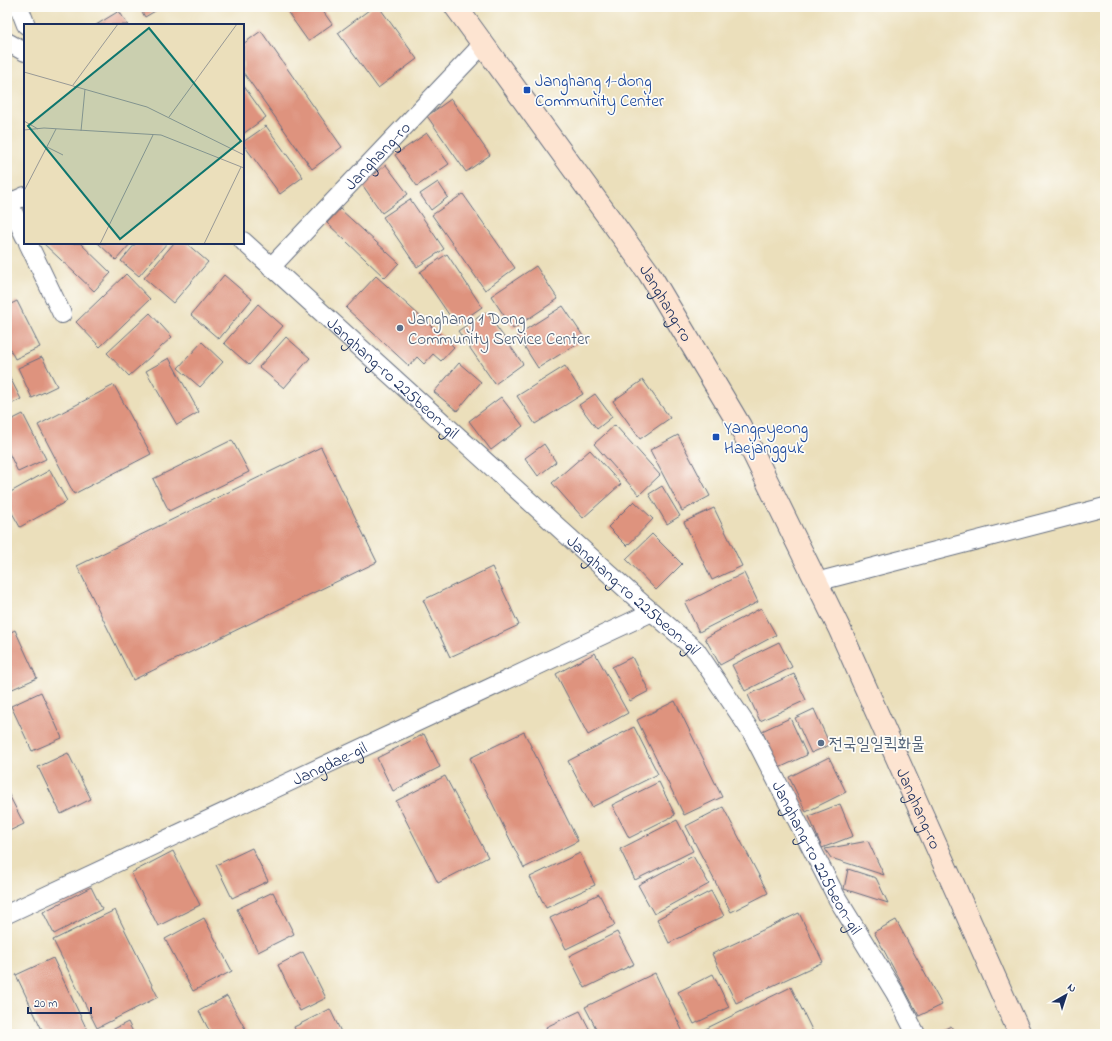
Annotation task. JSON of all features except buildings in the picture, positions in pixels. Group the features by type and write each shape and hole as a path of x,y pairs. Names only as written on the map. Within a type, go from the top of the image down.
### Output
{"main road":[{"name":"Janghang-ro","path":"456,7 649,273 740,426 843,637 1020,1034"}],"street":[{"path":"19,7 26,24"},
{"path":"7,42 24,51"},
{"name":"Janghang-ro","path":"271,267 483,44"},
{"path":"24,196 8,203 24,235"},
{"name":"Janghang-ro 225beon-gil","path":"244,242 652,612 696,650 752,733 837,898 895,993 916,1034"},
{"path":"28,244 62,314"},
{"path":"816,582 1105,507"},
{"name":"Jangdae-gil","path":"7,914 652,612"}],"place":[{"name":"Janghang 1-dong Community Center","path":"527,90"},
{"name":"Janghang 1 Dong Community Service Center","path":"400,328"},
{"name":"Yangpyeong Haejangguk","path":"716,437"},
{"name":"전국일일퀵화물","path":"821,743"}]}
